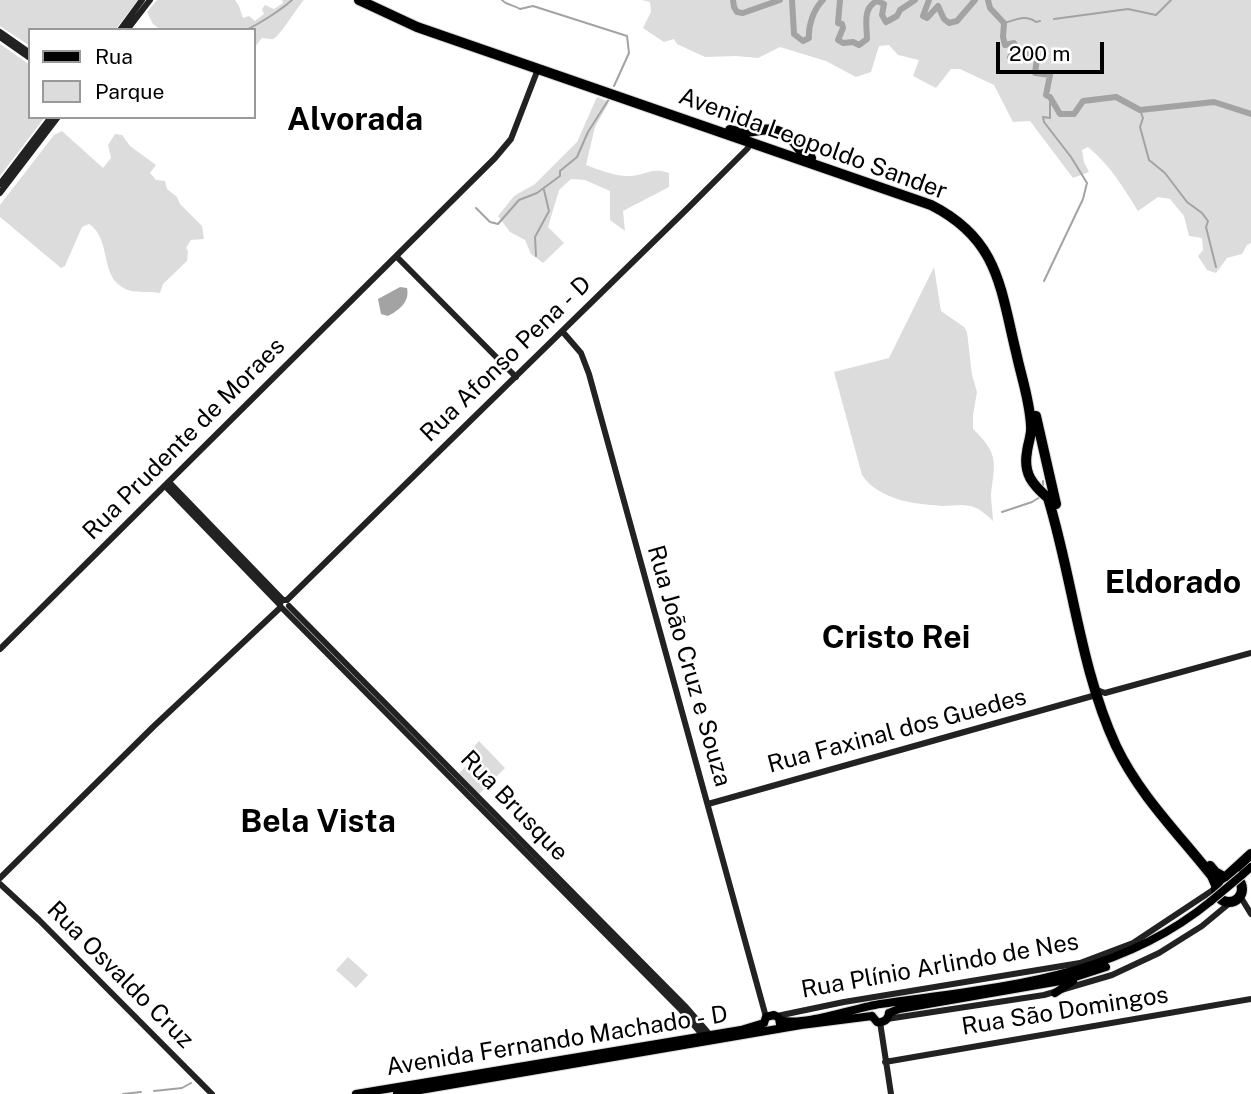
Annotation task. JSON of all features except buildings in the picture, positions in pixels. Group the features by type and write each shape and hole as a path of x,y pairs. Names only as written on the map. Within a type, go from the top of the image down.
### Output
{"highway":[{"name":"Avenida Leopoldo Sander","path":"359,0 396,19 538,69 752,137"},
{"name":"Avenida Leopoldo Sander","path":"368,0 409,20 752,137 785,154 931,205 964,226 984,249 999,280 1032,429 1027,454 1031,482 1048,498 1097,693 1117,748 1138,786 1168,826 1212,876 1221,881"},
{"name":"Avenida Leopoldo Sander","path":"752,137 760,128 766,128 789,137 804,155 938,203 969,224 985,241 1003,276 1099,688 1097,693 1119,745 1143,786 1221,881"},
{"path":"785,154 789,147 789,137"},
{"path":"1027,454 1031,447 1043,451"},
{"path":"1037,489 1043,490 1052,485"},
{"path":"1236,898 1219,898 1221,881 1251,854"},
{"path":"1210,866 1223,870 1240,863"},
{"path":"1236,898 1247,878"},
{"path":"1221,881 1238,879 1236,898"}],"main road":[{"path":"885,1015 899,1009 1081,975 1114,964 1158,944 1247,878 1251,867"},
{"path":"1021,982 1064,974 1112,960 1168,933 1213,903"},
{"path":"874,1007 872,1016 885,1015 1021,982 1055,972 1062,967"},
{"path":"1055,993 1081,975"},
{"name":"Avenida Fernando Machado - D","path":"772,1023 805,1020 874,1007 885,1015"},
{"name":"Avenida Fernando Machado - D","path":"397,1094 708,1039 772,1023 872,1016"},
{"name":"Avenida Fernando Machado - D","path":"356,1094 667,1046"}],"street":[{"path":"121,28 142,0"},
{"path":"129,28 150,0"},
{"path":"0,35 28,54"},
{"name":"Rua Prudente de Moraes","path":"0,649 509,143 538,69"},
{"path":"0,184 49,119"},
{"path":"0,193 56,119"},
{"name":"Rua Afonso Pena - D","path":"0,878 516,377 748,148 752,137"},
{"path":"397,257 516,377"},
{"name":"Rua João Cruz e Souza","path":"562,331 581,353 589,374 708,804 772,1023"},
{"name":"Rua Brusque","path":"167,484 692,1019 708,1039"},
{"name":"Rua Faxinal dos Guedes","path":"708,804 1097,693 1251,653"},
{"name":"Rua Plínio Arlindo de Nes","path":"772,1023 844,1002 1080,963 1133,943 1221,881"},
{"name":"Rua Osvaldo Cruz","path":"0,884 212,1094"},
{"path":"891,1094 885,1062 885,1015 1055,993 1112,975 1159,953 1202,926 1236,898 1249,911"},
{"name":"Rua São Domingos","path":"885,1062 1251,999"}],"green space":[{"path":"0,0 138,0 117,28 28,28 28,45 0,26"},
{"path":"157,0 235,0 243,18 249,16 255,21 264,14 262,9 265,5 274,9 283,3 282,0 304,0 276,37 262,38 256,46 256,28 158,28 147,12"},
{"path":"642,0 1251,0 1251,243 1242,254 1227,258 1216,273 1207,270 1198,256 1203,250 1202,238 1189,236 1184,216 1170,199 1158,197 1138,211 1110,169 1088,147 1082,150 1089,172 1073,178 1030,121 1013,122 994,85 960,69 951,69 936,88 913,76 919,60 898,55 889,45 879,46 871,72 856,77 826,61 780,47 758,58 705,57 677,44 674,39 664,42 643,28 651,12 650,2"},
{"path":"0,44 28,64 28,119 43,119 0,176"},
{"path":"597,97 609,102 595,127 586,165 626,176 663,171 669,173 669,187 623,211 625,231 610,220 610,191 585,180 571,179 559,190 548,227 564,243 543,263 531,254 525,240 510,232 498,216 514,196 535,184 577,142"},
{"path":"62,131 103,168 111,158 108,145 115,134 122,135 130,146 156,165 150,173 156,180 165,181 167,189 202,226 204,239 191,240 186,248 187,261 163,284 160,293 131,291 115,281 100,238 89,224 82,227 65,266 61,268 0,217 0,205 54,135"},
{"path":"934,267 941,311 967,332 972,375 977,392 973,429 991,452 994,466 991,494 993,521 973,507 909,502 887,495 869,483 862,475 834,372 889,358"},
{"path":"479,741 505,768 479,794 459,773 469,763 464,757"},
{"path":"348,957 368,975 356,988 336,970"}],"shaded area":[{"path":"400,287 407,288 403,305 388,316 381,314 378,299"}],"waterway":[{"path":"249,28 292,0"},
{"path":"502,0 520,9 533,6 627,36 629,53 614,86"},
{"path":"733,0 737,12 743,13 780,0"},
{"path":"792,0 794,34 803,41 809,38 812,18 823,0"},
{"path":"840,0 838,23 842,24 843,28 838,40 859,45 867,39 866,18 872,4 877,1 884,4 882,15 886,22 915,0"},
{"path":"929,0 923,16 927,18 938,6 949,23 957,21 975,0"},
{"path":"988,0 990,8 1004,23 1005,45 1014,43 1016,47 1010,57 1031,53 1037,59 1035,73 1050,75 1046,95 1060,114 1074,114 1083,101 1116,97 1140,110 1214,102 1251,114"},
{"path":"1054,19 1128,9 1156,15 1171,0"},
{"path":"1004,23 1024,18 1040,21"},
{"path":"1044,281 1083,199 1087,183 1044,122 1043,117 1050,118 1050,97"},
{"path":"476,208 490,222 498,224 519,200 537,193 560,176 560,171 577,157 588,132 609,99"},
{"path":"1140,110 1143,118 1140,127 1149,160 1165,173 1187,202 1208,221 1206,227 1216,267"},
{"path":"536,256 535,237 549,211 544,190"},
{"path":"1043,481 1043,488"},
{"path":"1002,512 1040,497"},
{"path":"154,1091 182,1088 191,1083"},
{"path":"123,1094 141,1092"}],"district":[{"name":"Alvorada","path":"355,120"},
{"name":"Eldorado","path":"1173,583"},
{"name":"Cristo Rei","path":"896,638"},
{"name":"Bela Vista","path":"318,822"}]}
